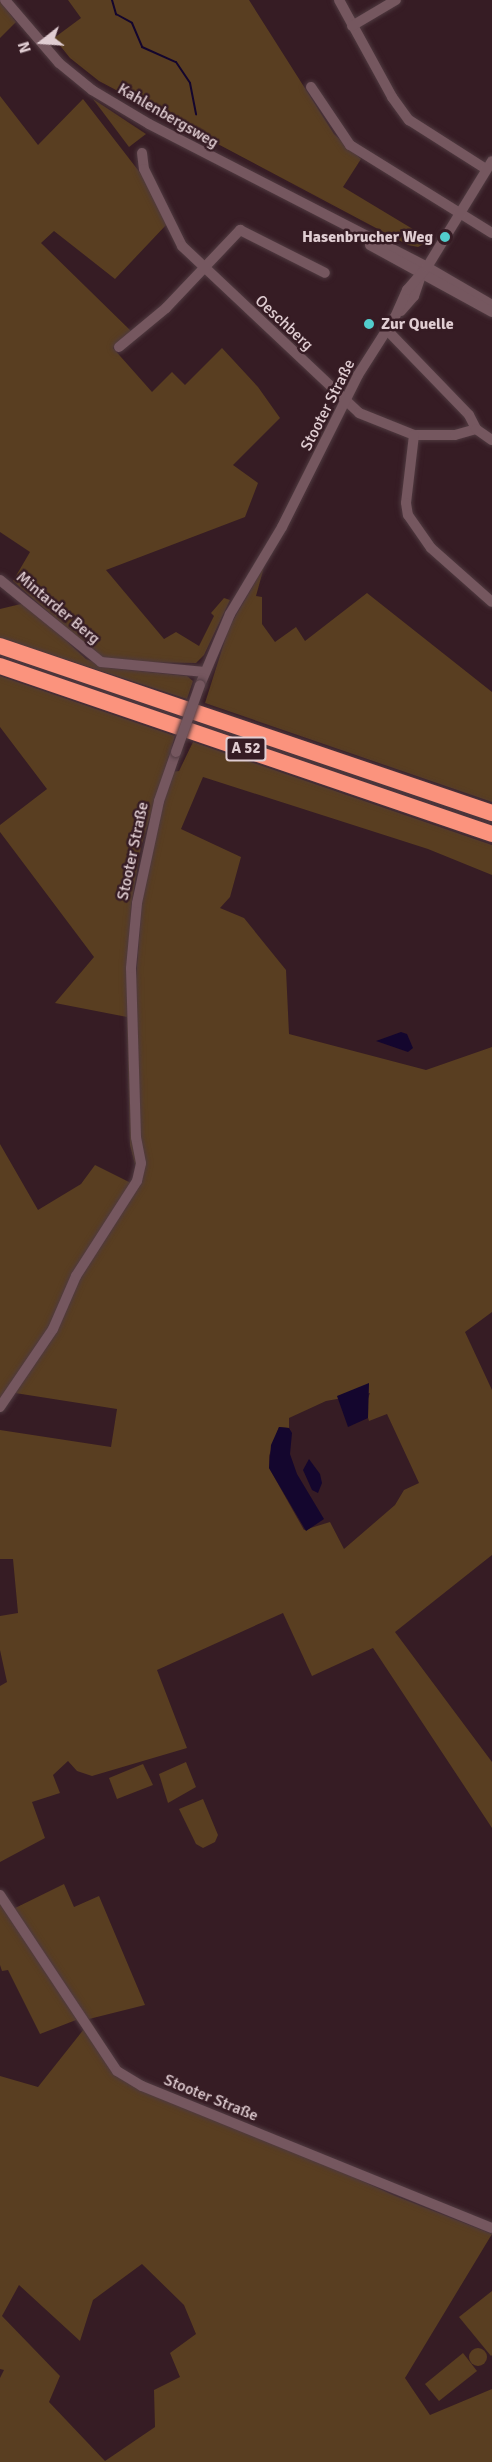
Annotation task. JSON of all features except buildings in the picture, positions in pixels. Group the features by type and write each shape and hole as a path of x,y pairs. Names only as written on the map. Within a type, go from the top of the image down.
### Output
{"highway":[{"name":"A 52","path":"0,646 492,813"},
{"name":"A 52","path":"0,666 492,834"}],"street":[{"name":"Kahlenbergsweg","path":"5,0 59,63 92,90 149,124 340,224 492,312"},
{"path":"339,0 392,98 409,120 489,165"},
{"path":"352,26 396,0"},
{"path":"311,87 350,145 492,233"},
{"name":"Oeschberg","path":"141,153 144,169 182,246 203,268 359,413 414,435"},
{"name":"Stooter Straße","path":"0,1407 53,1329 76,1276 137,1180 141,1163 136,1137 131,968 137,903 159,801 205,672 230,614 282,527 345,401 395,317 407,290 424,271 489,165"},
{"path":"119,347 166,308 240,230 325,273"},
{"name":"Kahlenbergsweg","path":"424,271 492,305"},
{"path":"387,330 469,415 476,429 492,440"},
{"path":"476,429 455,435 414,435 406,503 408,515 431,548 492,602"},
{"name":"Mintarder Berg","path":"0,580 101,662 205,672"},
{"name":"Stooter Straße","path":"0,1894 117,2071 142,2086 492,2228"}],"shaded area":[{"path":"68,0 249,0 334,134 361,159 343,187 431,240 418,247 408,245 99,81 70,58 54,38 81,18"},
{"path":"0,1 16,22 0,38"},
{"path":"0,96 38,145 83,99 148,183 167,224 115,279 54,231 41,243 132,332 113,348 152,392 172,372 185,385 222,348 258,387 280,418 233,465 258,483 245,517 106,570 164,639 176,632 199,646 214,616 211,613 224,598 230,600 204,655 196,663 117,662 98,656 13,581 30,552 0,532"},
{"path":"93,99 146,134 129,147"},
{"path":"264,567 256,596 262,597 262,624 275,642 296,627 305,641 367,593 492,692 492,802 205,703 229,627"},
{"path":"25,603 86,659 109,668 187,676 193,681 187,699 0,638 0,609"},
{"path":"0,676 175,736 141,847 131,907 129,948 136,979 142,900 158,825 172,772 179,771 193,742 492,845 492,875 428,849 203,777 181,829 241,857 230,897 220,908 244,918 286,970 289,1034 426,1070 492,1047 492,1312 465,1332 492,1390 492,1555 395,1632 492,1762 492,1828 373,1648 312,1676 283,1613 157,1670 187,1748 92,1776 77,1771 68,1761 53,1775 60,1793 32,1802 45,1838 0,1862 0,1686 7,1682 0,1650 0,1616 18,1613 13,1559 0,1559 0,1430 111,1447 117,1409 15,1393 0,1400 0,1144 38,1210 81,1184 95,1165 131,1183 137,1172 130,1145 127,1017 55,1003 94,957 0,832 0,825 47,789 0,727","holes":["370,1393 365,1407 369,1421 387,1414 419,1483 404,1490 395,1505 344,1549 330,1522 304,1530 269,1468 269,1456 279,1427 289,1428 289,1418 326,1401"]},
{"path":"401,1032 407,1034 413,1048 408,1052 376,1041"},
{"path":"369,1383 368,1418 348,1427 337,1396"},
{"path":"279,1427 289,1428 292,1433 290,1454 297,1474 324,1519 306,1531 269,1468 271,1445"},
{"path":"309,1459 320,1474 322,1483 318,1493 312,1490 303,1470"},
{"path":"186,1762 196,1787 168,1803 159,1774"},
{"path":"143,1764 153,1785 117,1799 109,1778"},
{"path":"203,1799 218,1835 215,1842 203,1848 196,1844 179,1809"},
{"path":"64,1884 74,1907 99,1896 145,2005 89,2019 118,2065 133,2077 393,2195 492,2234 405,2378 430,2415 492,2389 492,2462 0,2462 0,2378 4,2370 0,2369 0,2076 38,2087 84,2029 76,2020 40,2034 8,1970 2,1971 0,1965 0,1903 7,1912","holes":["142,2264 184,2305 196,2334 170,2353 180,2377 154,2390 155,2427 105,2461 49,2402 60,2376 2,2316 19,2285 80,2341 93,2300"]},
{"path":"492,2291 492,2355 491,2356 459,2317"},
{"path":"478,2348 486,2353 487,2357 482,2365 478,2366 470,2361 469,2357 474,2349"},
{"path":"463,2353 477,2371 439,2401 425,2384"}],"waterway":[{"path":"112,0 116,14 132,23 142,47 176,62 190,83 196,114"}],"place":[{"name":"Hasenbrucher Weg","path":"445,237"},
{"name":"Zur Quelle","path":"369,324"}]}
